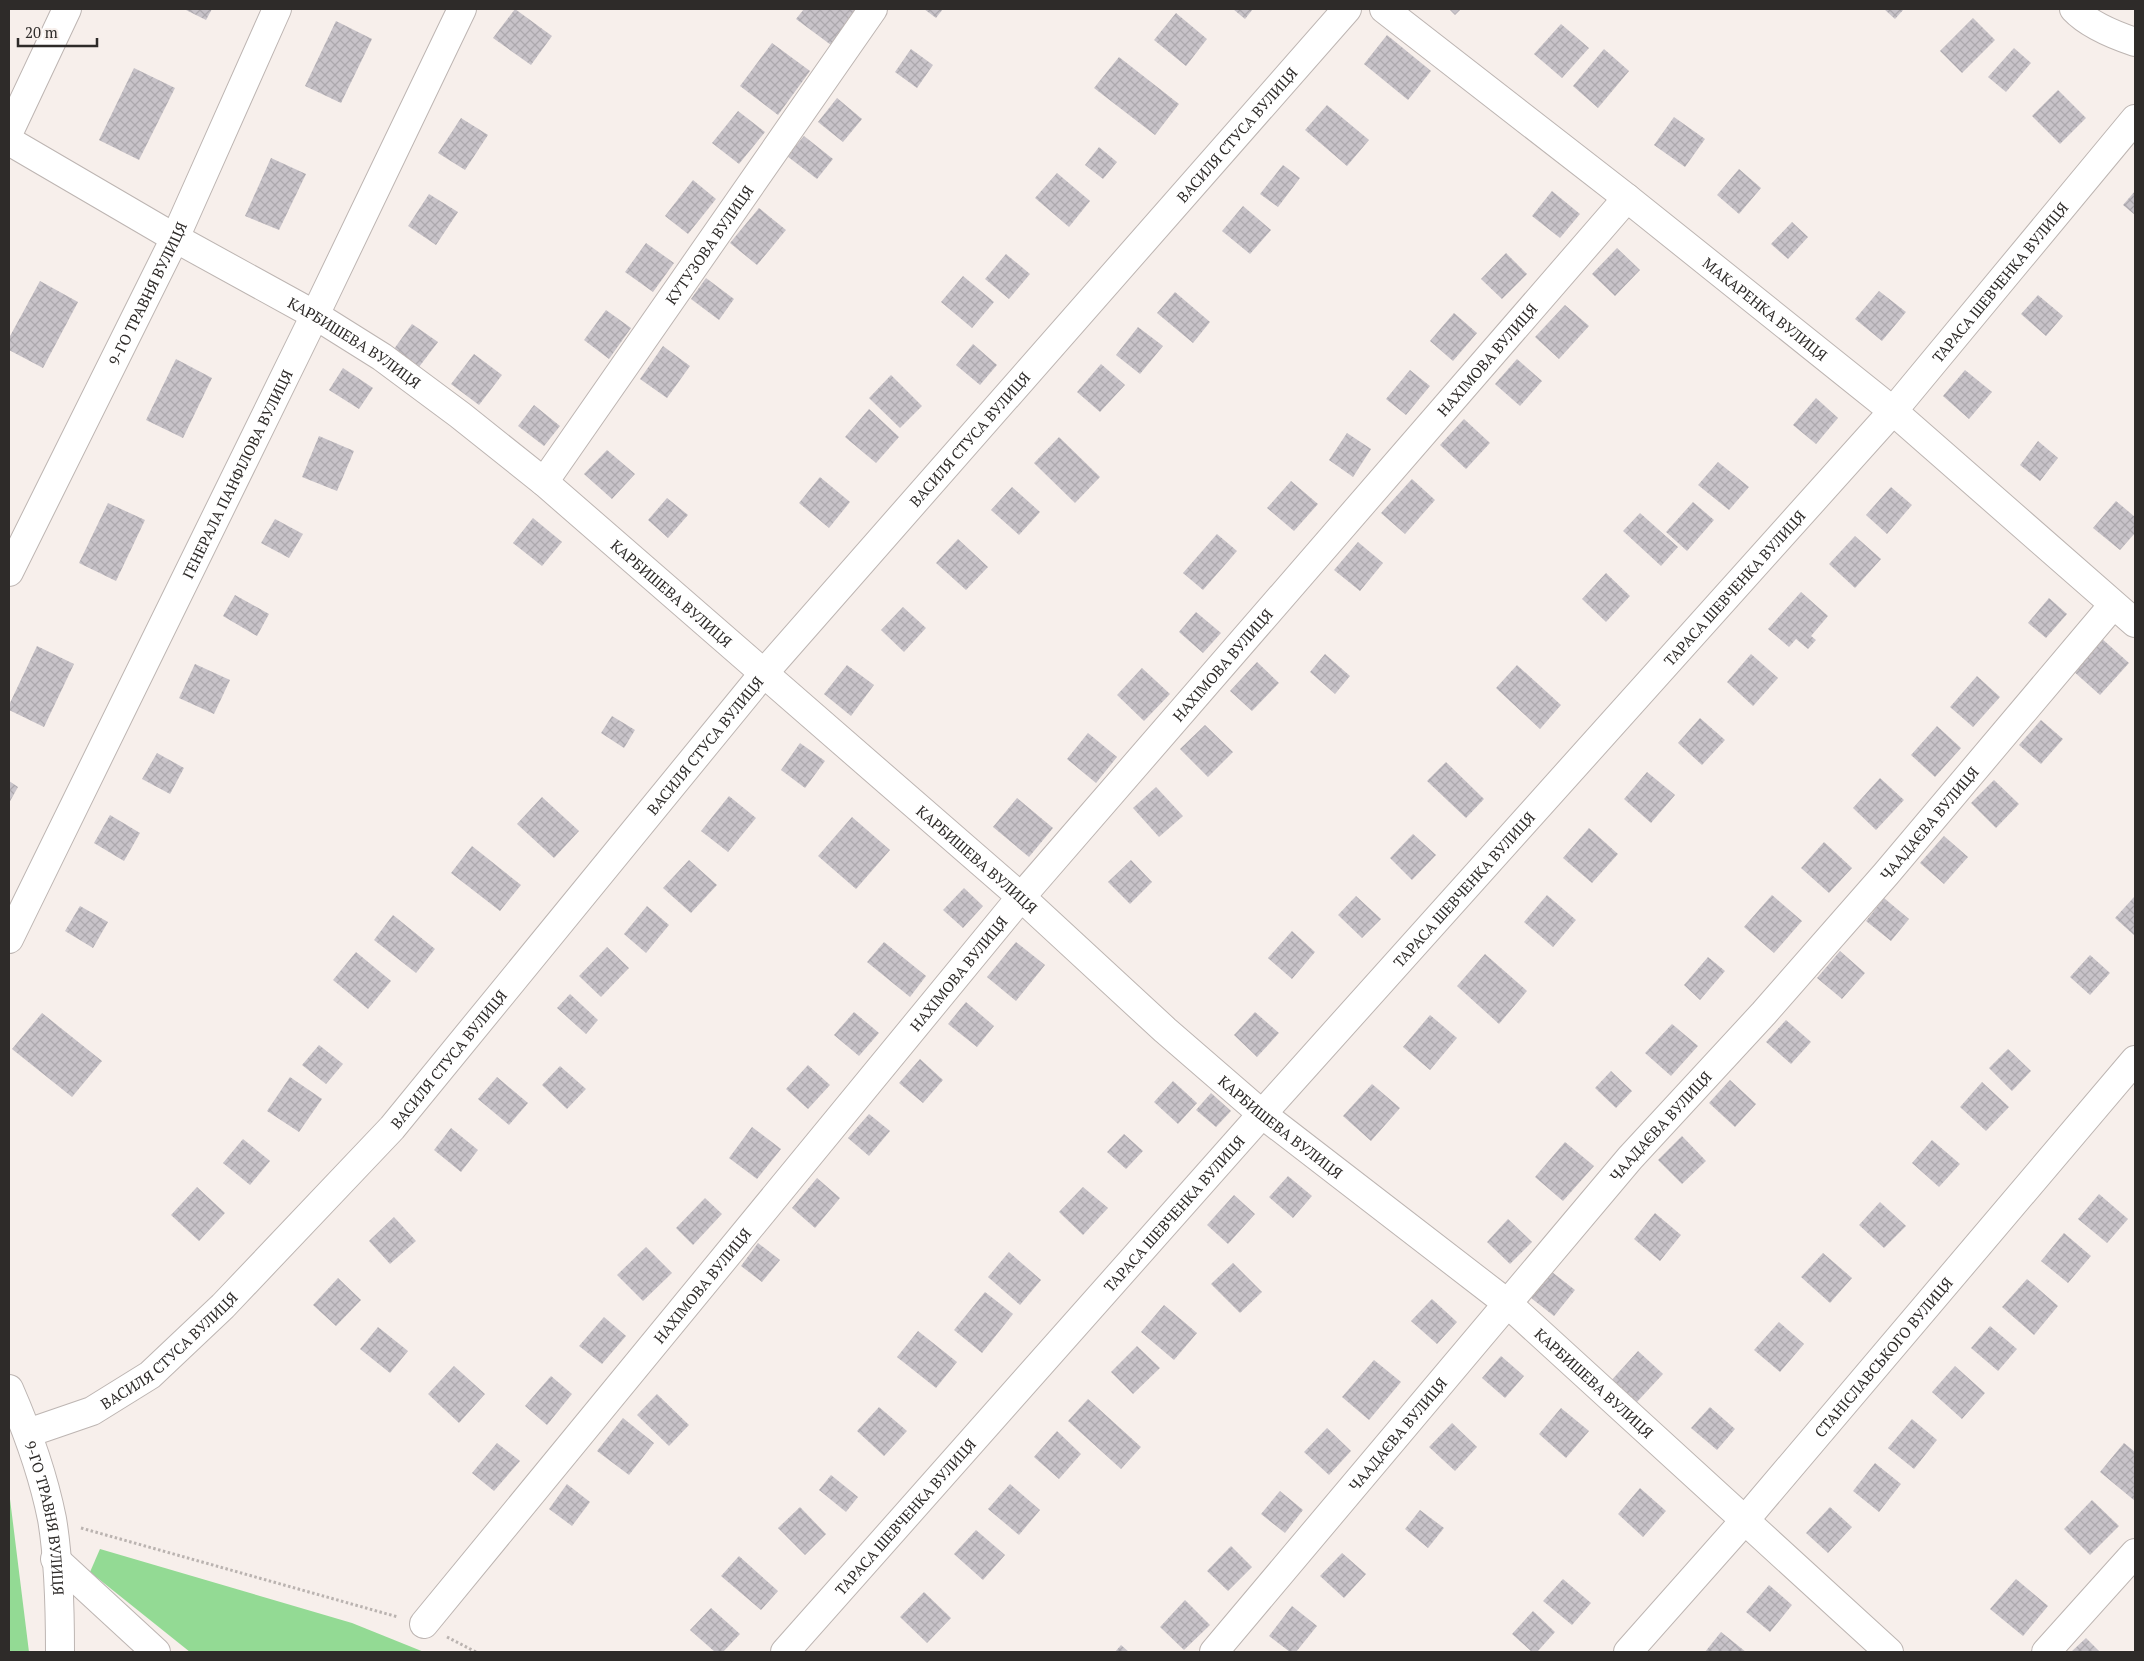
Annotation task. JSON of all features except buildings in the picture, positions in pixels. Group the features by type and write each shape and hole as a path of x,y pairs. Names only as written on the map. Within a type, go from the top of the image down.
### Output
{"street":[{"path":"9,132 67,9"},
{"name":"9-ГО ТРАВНЯ ВУЛИЦЯ","path":"9,572 174,238 277,9"},
{"name":"ГЕНЕРАЛА ПАНФІЛОВА ВУЛИЦЯ","path":"9,939 315,315 462,9"},
{"name":"КУТУЗОВА ВУЛИЦЯ","path":"544,482 873,9"},
{"name":"ВАСИЛЯ СТУСА ВУЛИЦЯ","path":"28,1433 92,1412 150,1375 223,1306 392,1128 762,674 1347,9"},
{"name":"МАКАРЕНКА ВУЛИЦЯ","path":"1384,9 1628,198 1893,411 2135,623"},
{"path":"2074,9 2115,36 2135,42"},
{"name":"ТАРАСА ШЕВЧЕНКА ВУЛИЦЯ","path":"784,1652 1262,1114 1893,411 2135,119"},
{"name":"КАРБИШЕВА ВУЛИЦЯ","path":"9,141 174,238 315,315 382,357 460,415 544,482 762,674 1021,897 1165,1030 1262,1114 1507,1302 1889,1652"},
{"name":"НАХІМОВА ВУЛИЦЯ","path":"424,1624 1021,897 1628,198"},
{"name":"ЧААДАЄВА ВУЛИЦЯ","path":"1214,1652 1630,1158 1764,1012 1886,874 2113,605"},
{"name":"СТАНІСЛАВСЬКОГО ВУЛИЦЯ","path":"1628,1652 1745,1520 2135,1060"},
{"name":"9-ГО ТРАВНЯ ВУЛИЦЯ","path":"9,1389 28,1433 52,1520 60,1652"},
{"path":"2046,1652 2135,1553"},
{"path":"55,1559 156,1652"}],"path":[{"path":"52,1520 424,1624 476,1652"}],"green space":[{"path":"9,1491 29,1652 9,1652"},
{"path":"100,1549 352,1623 424,1652 190,1652 90,1572"}]}
